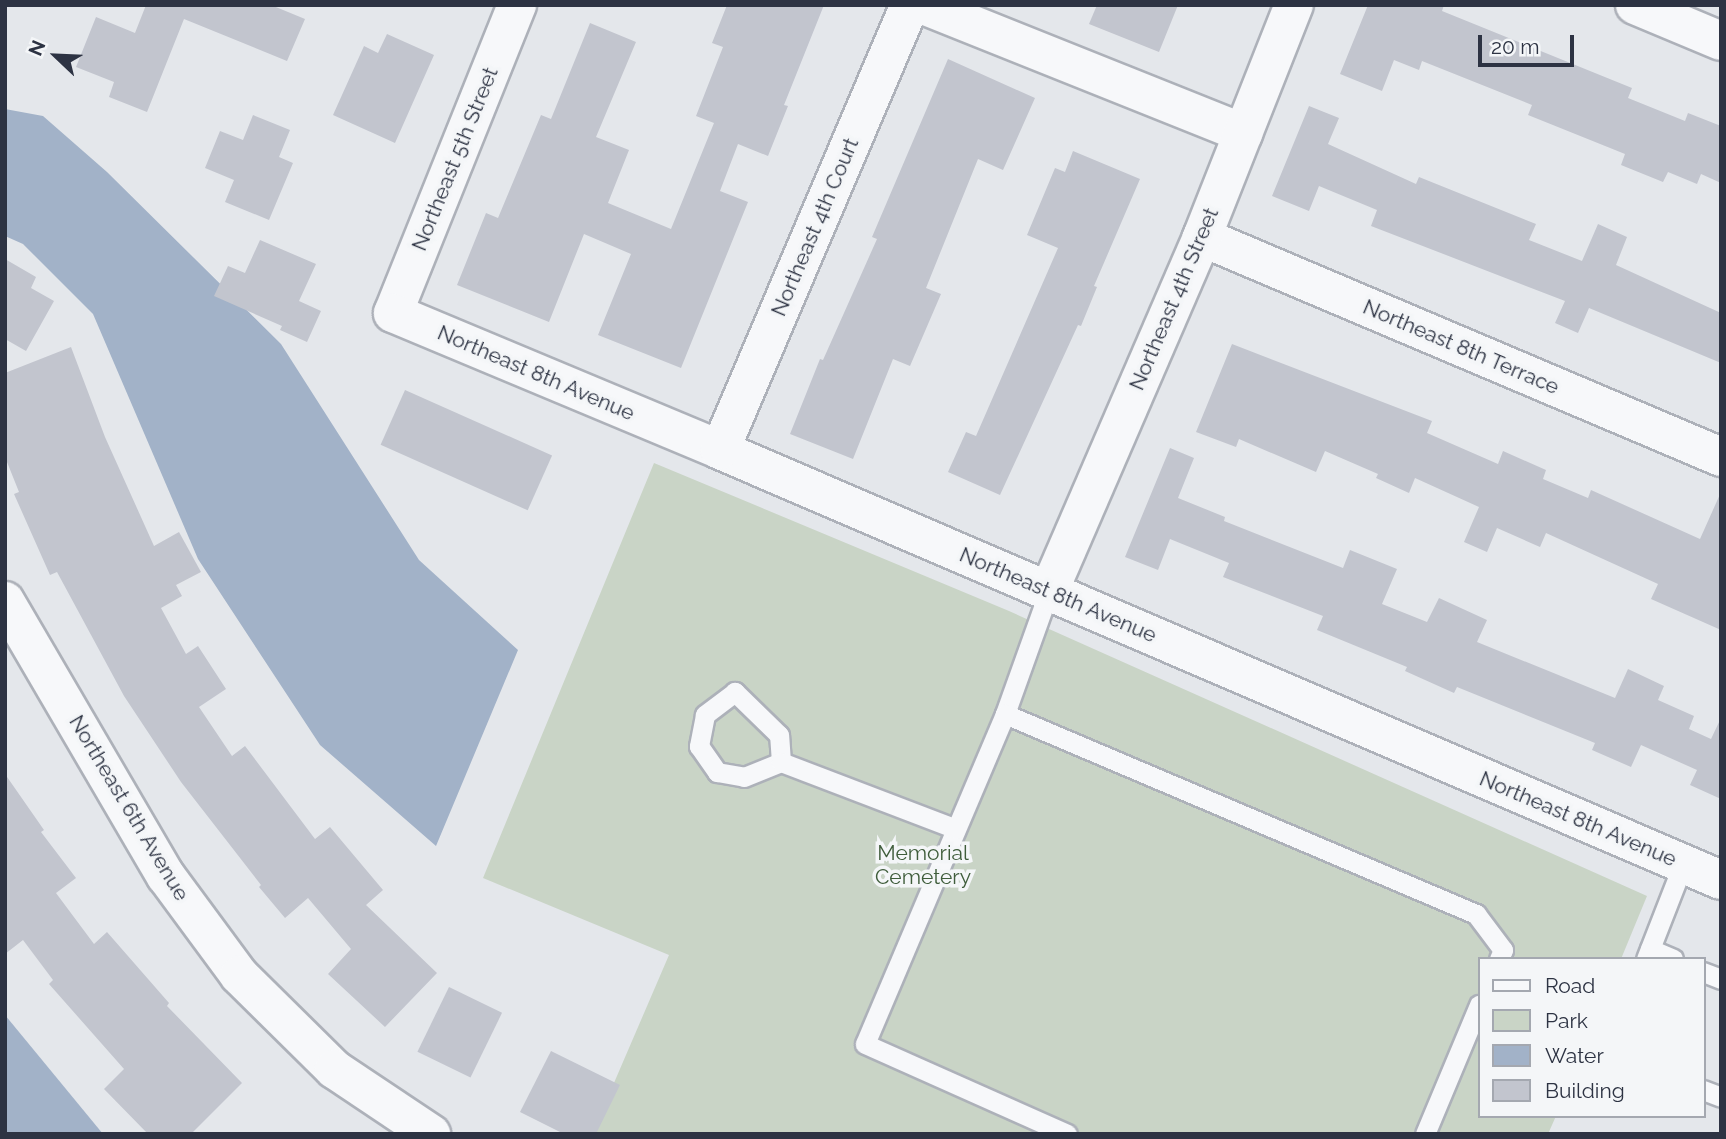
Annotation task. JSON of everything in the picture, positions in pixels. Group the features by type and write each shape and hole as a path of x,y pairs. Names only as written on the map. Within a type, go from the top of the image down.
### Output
{"street":[{"name":"Northeast 5th Street","path":"393,313 517,5"},
{"name":"Northeast 4th Court","path":"720,450 910,5"},
{"path":"922,5 1243,133"},
{"name":"Northeast 4th Street","path":"1049,591 1202,237 1294,5"},
{"path":"1635,5 1721,41"},
{"name":"Northeast 8th Terrace","path":"1202,237 1721,457"},
{"name":"Northeast 8th Avenue","path":"393,313 720,450 1721,880"},
{"name":"Northeast 6th Avenue","path":"5,601 166,876 239,975 334,1069 431,1134"}],"lane":[{"path":"1049,591 1005,714 865,1044 1067,1134"},
{"path":"781,762 779,735 735,692 705,715 699,746 717,772 744,777 781,762 956,829"},
{"path":"1005,714 1476,914 1503,950 1500,957"},
{"path":"1648,954 1683,864"},
{"path":"1425,1134 1478,1007"}],"green space":[{"name":"Memorial Cemetery","path":"654,463 1009,611 1647,896 1622,957 1478,957 1478,1118 1555,1118 1548,1134 592,1134 669,955 483,878"}],"water":[{"path":"5,109 43,116 107,172 281,344 419,560 518,650 436,846 320,745 198,559 93,314 23,244 5,236"},
{"path":"5,1015 103,1134 5,1134"}],"building":[{"path":"146,5 271,5 305,19 287,61 184,19 147,112 109,97 114,82 76,67 96,17 135,33"},
{"path":"727,5 824,5 784,105 788,106 768,156 738,144 720,191 748,202 681,368 598,335 631,254 584,234 549,322 457,285 486,213 498,218 541,115 551,119 590,23 636,42 596,137 629,150 608,203 671,229 714,123 696,116 723,47 712,43"},
{"path":"1097,5 1178,5 1159,52 1089,24"},
{"path":"1368,5 1444,5 1442,11 1632,88 1628,98 1685,121 1688,113 1721,126 1721,183 1701,174 1697,184 1668,172 1663,182 1621,165 1625,154 1528,115 1532,105 1422,61 1419,70 1394,60 1382,91 1340,74"},
{"path":"387,34 434,55 395,143 333,115 364,46 378,53"},
{"path":"948,59 1035,98 1003,170 978,159 926,288 941,294 910,366 893,359 853,459 790,434 820,359 823,360 877,239 872,237"},
{"path":"1309,106 1339,118 1328,144 1416,184 1419,177 1536,224 1529,240 1582,261 1598,224 1627,237 1616,265 1721,313 1721,363 1589,308 1578,333 1555,323 1565,301 1371,226 1377,210 1319,186 1309,211 1272,196"},
{"path":"253,115 290,130 279,157 293,163 269,220 225,202 234,180 205,168 220,131 243,140"},
{"path":"1073,151 1140,179 1094,286 1097,287 1081,326 1078,325 1000,495 948,472 966,432 976,436 1058,248 1027,235 1055,168 1065,172"},
{"path":"260,240 316,264 299,301 321,311 307,342 280,330 282,326 214,296 228,266 245,273"},
{"path":"5,259 36,277 31,288 54,301 26,351 5,339"},
{"path":"1232,344 1432,421 1427,433 1498,464 1503,451 1546,470 1543,479 1588,498 1591,490 1700,539 1721,492 1721,630 1651,599 1658,584 1546,533 1540,547 1497,528 1487,552 1464,542 1479,507 1415,478 1409,493 1376,478 1378,474 1325,451 1316,472 1239,439 1236,447 1196,432"},
{"path":"71,347 105,437 154,546 179,532 201,572 176,585 182,596 161,608 186,654 198,646 226,689 199,707 232,756 245,746 315,839 330,827 383,890 366,905 437,973 385,1027 328,974 351,949 308,898 285,918 259,887 261,885 181,782 124,696 57,572 50,575 14,494 19,492 5,457 5,373"},
{"path":"405,390 552,455 528,510 381,445"},
{"path":"1170,448 1194,458 1178,498 1225,517 1224,521 1343,568 1350,550 1397,569 1382,604 1427,622 1439,598 1487,620 1477,642 1615,698 1628,669 1664,686 1658,700 1694,716 1689,729 1711,739 1721,718 1721,799 1690,785 1697,770 1641,745 1631,767 1592,750 1595,743 1457,687 1454,693 1405,671 1407,667 1317,630 1323,616 1223,577 1229,563 1170,539 1158,570 1125,557"},
{"path":"5,774 44,830 41,832 76,878 56,893 94,944 107,932 169,1003 167,1006 242,1083 191,1134 148,1134 104,1089 124,1069 49,984 53,980 23,940 5,954"},
{"path":"449,987 502,1013 470,1078 417,1052"},
{"path":"551,1051 620,1085 596,1134 564,1134 520,1112"}]}
